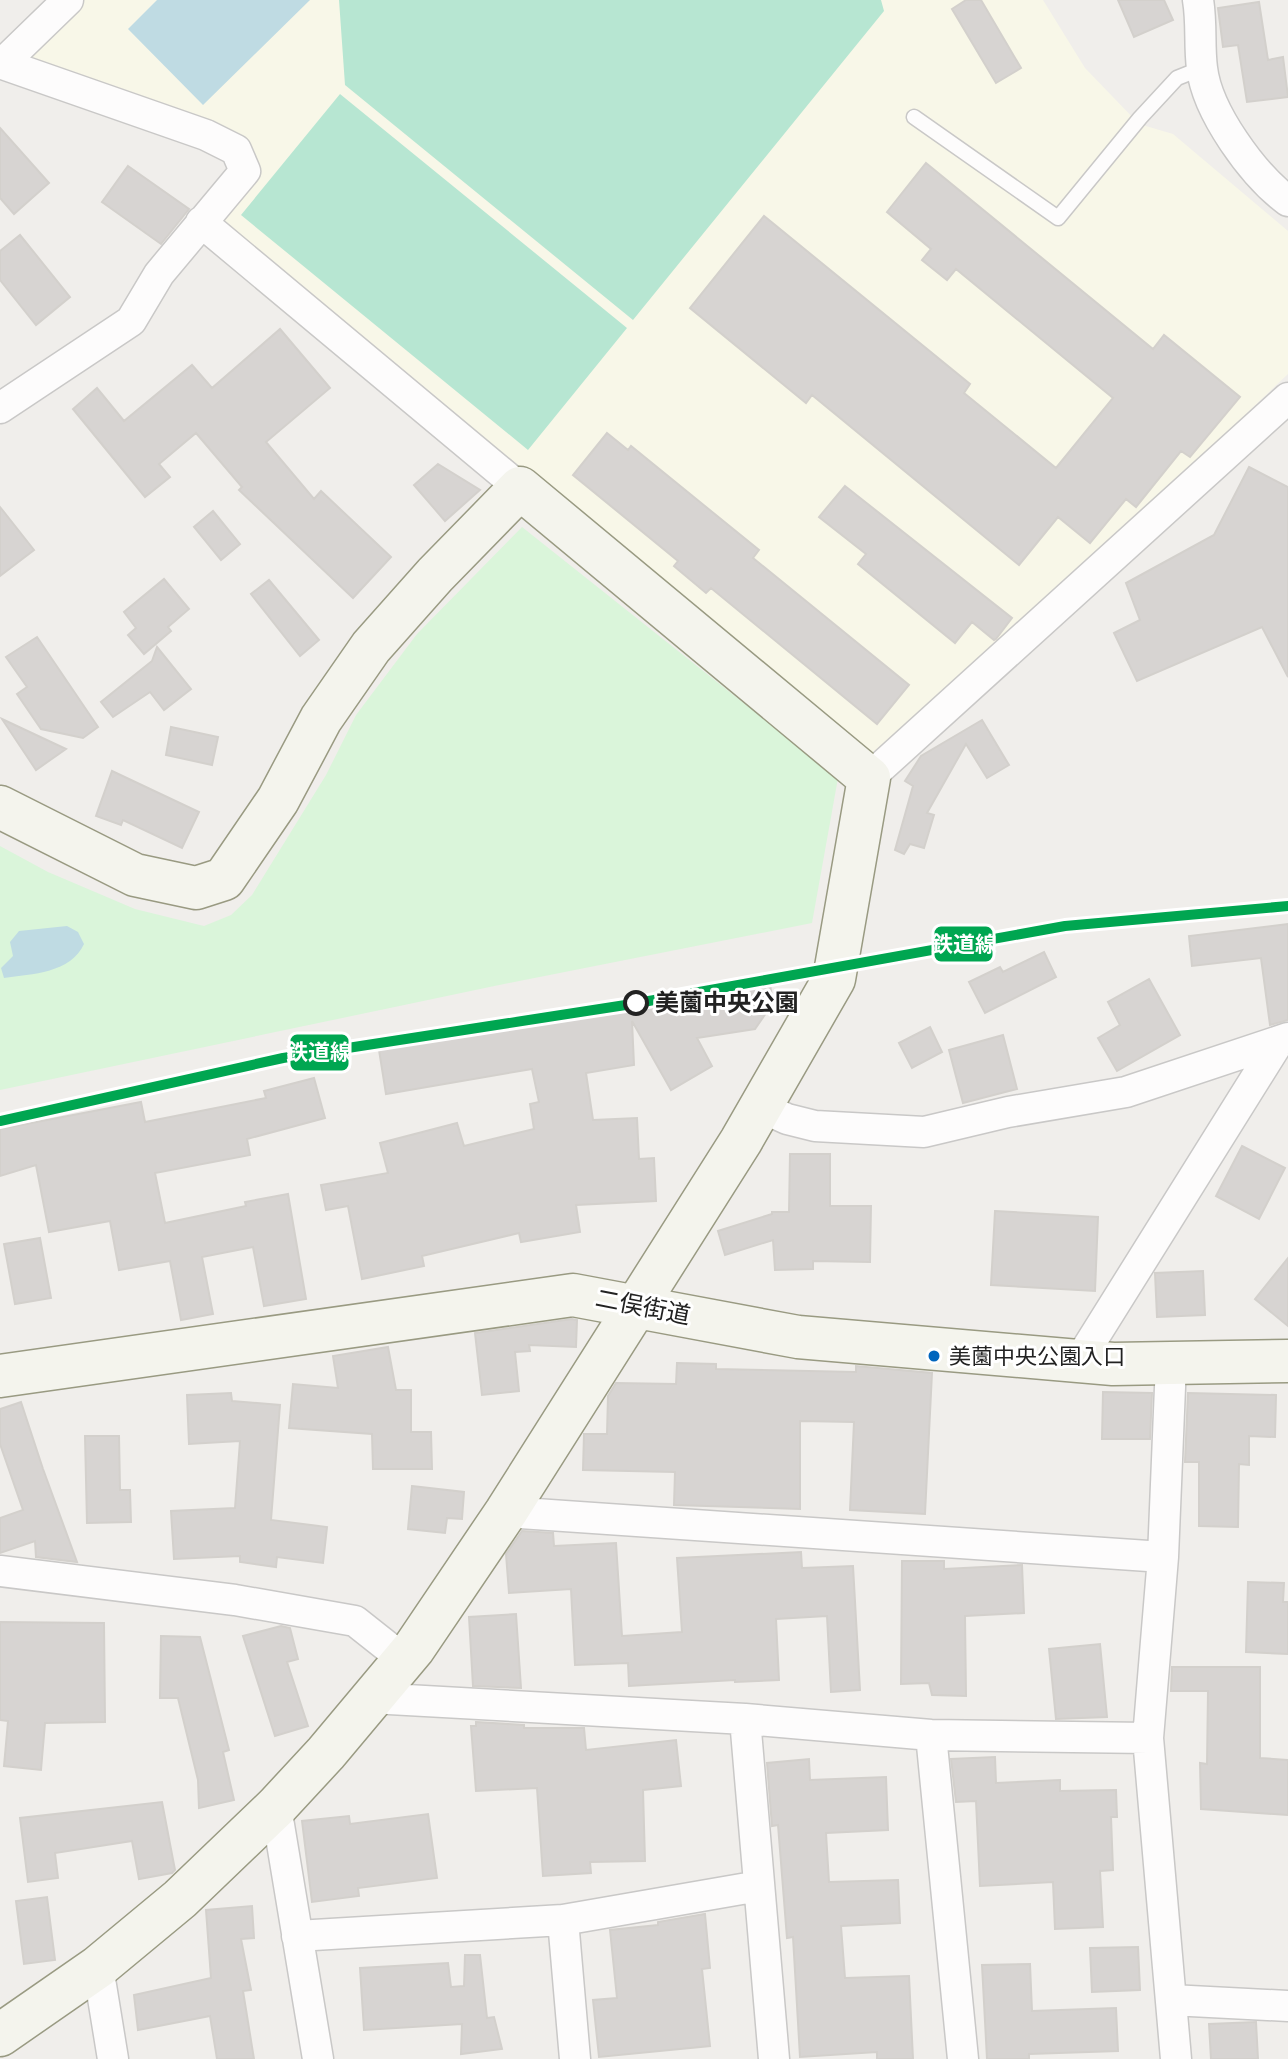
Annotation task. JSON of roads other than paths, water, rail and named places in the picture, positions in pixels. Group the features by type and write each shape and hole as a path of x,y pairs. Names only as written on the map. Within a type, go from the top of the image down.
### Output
{"street":[{"path":"0,408 131,321 159,274 245,171 236,150 206,135 1,63 68,0"},
{"path":"1198,0 1206,88 1230,135 1275,191 1288,201"},
{"path":"201,222 869,778"},
{"path":"0,2035 98,1967 180,1899 276,1807 414,1648 506,1512 761,1107 834,979 869,778 1284,411"},
{"path":"0,807 135,875 196,888 224,879 278,800 321,719 371,647 435,575 520,488"},
{"path":"761,1107 787,1119 815,1126 924,1132 1008,1112 1126,1092 1284,1040"},
{"path":"1079,1361 1284,1040"},
{"name":"二俣街道","path":"0,1376 573,1295 798,1337 1113,1364 1288,1361"},
{"path":"1171,1363 1163,1557 1148,1738 1176,2059"},
{"path":"506,1512 1163,1557"},
{"path":"0,1571 235,1600 355,1621 403,1659"},
{"path":"371,1698 745,1719 931,1735 1148,1738"},
{"path":"745,1719 774,2059"},
{"path":"931,1735 963,2059"},
{"path":"276,1807 318,2059"},
{"path":"297,1936 563,1920 759,1886"},
{"path":"563,1920 575,2059"},
{"path":"98,1967 113,2059"},
{"path":"1171,2000 1288,2006"}],"lane":[{"path":"914,117 1058,218 1177,78 1202,68"}],"water":[{"path":"157,0 310,0 203,105 128,29"},
{"path":"67,926 78,932 84,944 70,961 50,970 4,978 1,968 13,956 10,942 19,931"}],"place":[{"name":"美薗中央公園","path":"636,1003"},
{"name":"美薗中央公園入口","path":"934,1356"}]}
